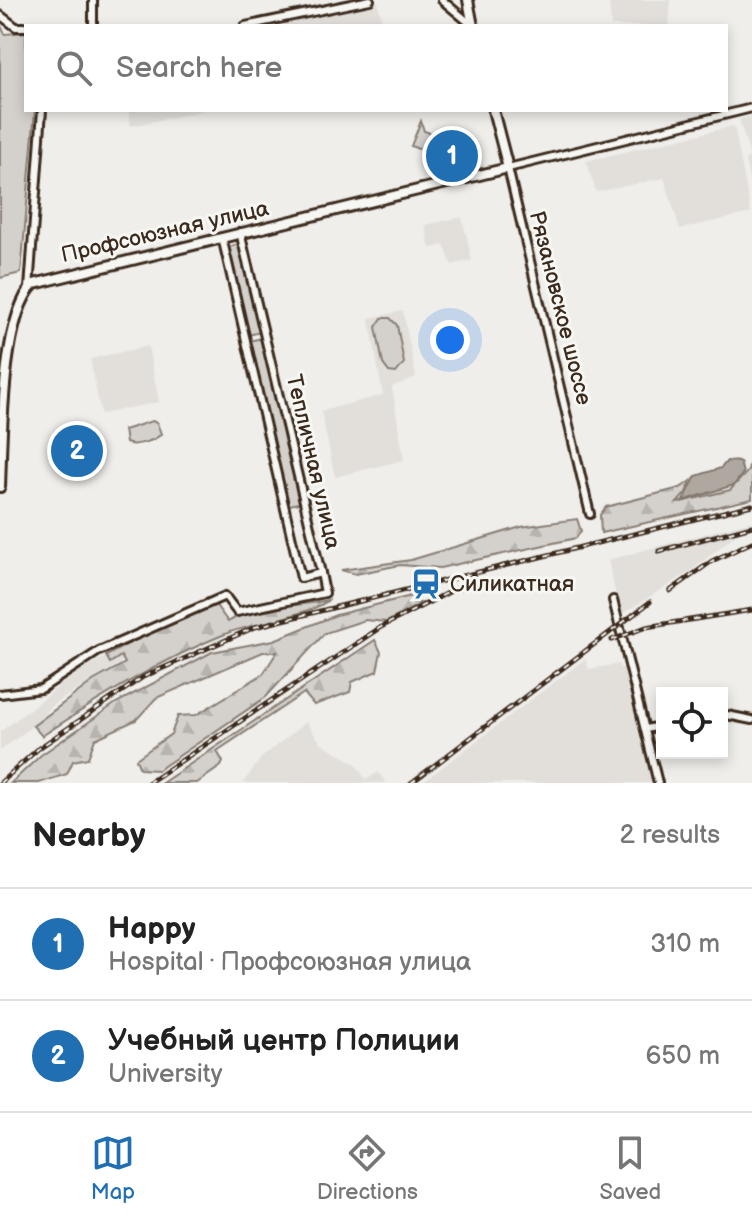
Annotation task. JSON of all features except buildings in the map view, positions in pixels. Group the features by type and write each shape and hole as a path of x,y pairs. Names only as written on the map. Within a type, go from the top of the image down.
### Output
{"main road":[{"path":"468,0 473,24"},
{"name":"Рязановское шоссе","path":"494,112 508,168"},
{"name":"Профсоюзная улица","path":"29,289 48,278 508,168"},
{"path":"0,487 5,388 17,318 29,289"}],"street":[{"path":"93,0 93,24"},
{"path":"255,24 370,0"},
{"path":"442,0 471,24"},
{"path":"0,15 16,27 24,27"},
{"path":"508,168 752,108"},
{"path":"29,289 42,112"},
{"name":"Рязановское шоссе","path":"508,168 590,514"},
{"name":"Тепличная улица","path":"222,237 301,578 321,573 240,232"},
{"path":"245,339 264,334"},
{"path":"0,694 41,689 99,651 225,596 237,612 325,593 321,573"},
{"path":"613,600 658,783"},
{"path":"728,715 752,720"},
{"path":"645,729 656,727"}],"shaded area":[{"path":"609,0 671,0 669,24 611,24"},
{"path":"378,2 383,24 276,24"},
{"path":"128,112 198,112 131,126"},
{"path":"752,116 752,194 745,160 750,156 739,119"},
{"path":"734,126 751,213 680,229 664,178 596,192 586,161"},
{"path":"462,217 472,260 452,265 444,245 430,248 425,225"},
{"path":"403,311 416,377 392,387 404,460 335,477 321,411 383,395 369,318"},
{"path":"148,346 159,402 101,414 90,359"},
{"path":"727,461 740,462 743,473 734,485 683,501 696,476 721,468"},
{"path":"752,521 690,572 620,615 608,560"},
{"path":"117,651 123,662 51,706 43,718 0,751 0,732 58,687 56,682"},
{"path":"585,659 589,669 619,664 620,668 626,668 652,783 421,783"},
{"path":"306,722 320,742 356,764 366,780 378,772 386,783 243,783 261,758"}],"green space":[{"path":"0,24 5,34 24,32 24,112 35,112 21,273 0,278"},
{"path":"421,121 424,131 442,137 441,144 418,149 411,146"},
{"path":"240,244 261,332 248,335 227,247"},
{"path":"382,318 390,318 397,325 404,363 396,373 389,372 383,364 376,327"},
{"path":"262,338 302,502 286,506 249,341"},
{"path":"152,421 157,423 161,434 158,437 139,444 126,443 124,430"},
{"path":"752,454 752,499 601,533 600,515 606,507 680,488 691,481 677,503 730,490 748,471"},
{"path":"577,519 581,531 576,538 440,568 400,565 356,574 341,570 411,560 521,527"},
{"path":"411,596 413,603 421,603 387,622 365,620 325,633 266,697 158,770 140,769 136,759 171,734 178,716 196,715 263,674 277,652 263,652 156,698 136,720 95,739 88,758 73,761 67,774 39,783 11,783 41,755 116,703 212,652 274,640 336,615"},
{"path":"328,600 298,614 230,632 181,654 110,693 42,736 33,726 93,681 125,663 121,656 110,663 106,656 166,623 215,604 228,622 263,609"},
{"path":"375,640 381,652 377,671 352,682 350,692 314,705 304,693 217,751 223,762 221,766 197,783 162,783"}],"railway":[{"path":"0,783 39,748 143,677 255,627 752,505"},
{"path":"659,551 752,526"},
{"path":"670,591 712,561 752,542"},
{"path":"148,783 381,627 451,591 485,580"},
{"path":"411,783 650,602"},
{"path":"612,640 646,627 752,610"}],"place":[{"name":"Happy","path":"452,156"},
{"name":"Учебный центр Полиции","path":"77,451"},
{"name":"Силикатная","path":"426,584"}]}
